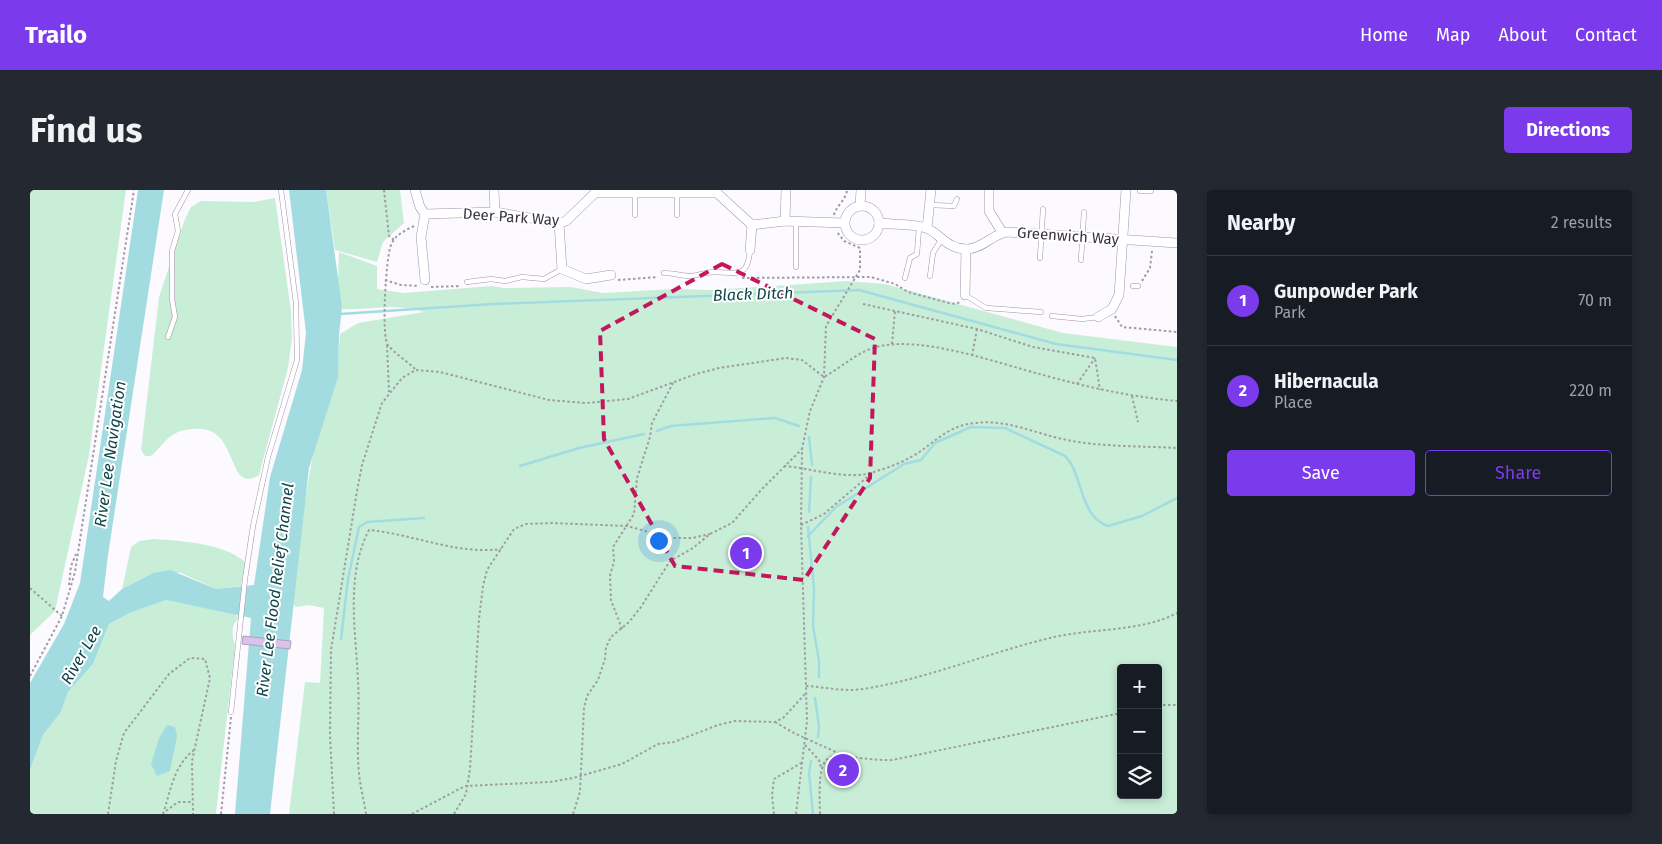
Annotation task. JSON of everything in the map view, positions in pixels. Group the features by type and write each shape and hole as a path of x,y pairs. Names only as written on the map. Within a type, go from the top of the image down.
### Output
{"street":[{"path":"415,190 420,208 425,214 421,244 425,280"},
{"path":"494,190 495,212"},
{"path":"786,190 786,220"},
{"path":"860,206 861,190"},
{"path":"923,228 930,205 931,190"},
{"path":"989,190 989,211 1002,232"},
{"path":"1098,317 1112,309 1122,285 1126,190"},
{"name":"Deer Park Way","path":"425,214 495,212 559,223 566,221 595,192 716,192 752,225"},
{"path":"860,206 874,210 879,224 874,236 861,240 849,235 844,223 849,211 860,206"},
{"path":"750,250 752,225 786,220 844,223"},
{"path":"559,223 562,270 586,279 611,277"},
{"path":"879,224 923,228 957,248 966,249 965,298"},
{"name":"Greenwich Way","path":"966,249 986,243 1002,232 1177,242"}],"lane":[{"path":"168,337 175,317 172,299 172,251 178,231 175,214 188,190"},
{"path":"231,712 245,579 268,457 296,360 296,303 281,190"},
{"path":"1126,190 1132,190"},
{"path":"1140,191 1151,191"},
{"path":"635,192 635,215"},
{"path":"677,192 677,216"},
{"path":"930,205 954,206 957,199"},
{"path":"1040,258 1043,209"},
{"path":"1082,260 1084,212"},
{"path":"796,221 796,267"},
{"path":"905,278 910,258 917,254 923,228"},
{"path":"930,276 933,253 941,240"},
{"path":"662,275 689,276 715,272 734,275 744,271 750,250"},
{"path":"467,283 491,279 504,281 522,277 544,279 562,270"},
{"path":"965,298 986,308 1041,312"},
{"path":"1052,316 1082,319 1098,317"}],"path":[{"path":"30,676 62,616 75,572 134,190"},
{"path":"384,190 390,236 394,240"},
{"path":"834,217 835,210 846,195 847,190"},
{"path":"389,392 385,316 385,280 388,253 394,240 406,230 414,226 422,227"},
{"path":"796,814 806,739 801,525 802,449 810,411 824,377 826,326 860,270 860,248 844,241 834,227"},
{"path":"1136,286 1150,268 1153,241"},
{"path":"611,277 662,275"},
{"path":"740,278 871,277 895,284 908,292 949,303 956,304 965,298"},
{"path":"385,280 401,286 439,287 467,283"},
{"path":"863,304 977,329 1033,346 1095,358"},
{"path":"1112,309 1122,327 1177,332"},
{"path":"892,344 895,311"},
{"path":"972,356 977,329"},
{"path":"824,377 852,357 876,347 913,343 972,356 1100,390 1177,401"},
{"path":"387,345 416,370"},
{"path":"334,814 330,690 331,650 335,616 362,465 378,413 389,392 402,378 416,370 440,372 549,400 586,403 628,399 719,368 786,358 802,360 824,377"},
{"path":"1077,384 1095,358"},
{"path":"1095,358 1100,390"},
{"path":"622,629 611,600 610,576 614,561 613,547 634,514 637,478 650,437 652,423 673,383"},
{"path":"1132,396 1138,422"},
{"path":"801,525 824,514 872,473 912,457 944,433 972,423 1012,424 1069,441 1177,448"},
{"path":"573,814 580,792 579,775 584,753 583,719 587,696 602,669 606,647 611,637 622,629 641,607 670,561 693,548 710,534 732,523 802,449"},
{"path":"784,466 801,467 824,473 872,473"},
{"path":"454,814 466,794 468,786 483,586 487,570 514,530 526,524 627,526 670,538 692,538 710,534"},
{"path":"366,814 359,773 358,681 353,621 355,578 362,543 369,530 432,544 484,551 502,549"},
{"path":"30,588 62,616"},
{"path":"806,686 840,690 862,689 945,671 1049,638 1132,625 1167,618 1177,613"},
{"path":"108,814 116,761 124,734 142,707 169,674 190,658 205,659 210,678 192,761 193,814"},
{"path":"775,722 783,718 806,693"},
{"path":"1162,705 1177,705"},
{"path":"221,814 231,712"},
{"path":"412,814 468,786 550,782 579,775 622,764 658,744 674,742 718,725 735,721 775,722 839,754 870,760 892,760 1117,714"},
{"path":"805,745 820,760 820,814"},
{"path":"164,813 175,773 182,760 195,750"},
{"path":"821,766 824,761 839,754"},
{"path":"774,814 772,795 774,779 803,762"},
{"path":"164,813 178,802 193,802"}],"highlighted area":[{"path":"722,264 875,339 870,478 804,580 675,566 604,439 600,331"}],"green space":[{"path":"30,190 126,190 89,455 55,611 30,635"},
{"path":"326,190 400,190 404,223 383,242 377,262 335,250"},
{"path":"275,198 291,311 292,337 288,368 259,475 249,479 241,476 219,437 209,431 192,429 179,432 167,439 151,456 145,456 141,450 159,297 185,219 191,207 201,201 254,202"},
{"path":"339,252 377,266 377,289 404,293 492,286 504,288 571,287 603,293 674,289 712,290 847,281 885,284 1063,333 1177,347 1177,814 289,814 305,682 320,683 324,608 309,605 296,607 288,599 316,437 337,376 340,334 358,323 424,312 392,307 337,309"},
{"path":"154,539 202,544 236,556 245,562 241,586 216,589 181,573 153,573 122,589 131,547 139,541"},
{"path":"166,600 235,614 239,618 234,624 232,631 235,646 216,814 30,814 30,770 43,735 61,712 68,692 93,664 109,624 130,613"}],"water":[{"path":"138,190 164,190 108,555 103,597 109,601 122,589 153,573 170,570 216,589 254,585 270,477 302,370 306,333 289,190 326,190 342,307 338,377 309,468 270,814 235,814 251,618 166,600 130,613 109,624 93,664 68,692 61,712 43,735 30,770 30,683 64,624 80,583"},
{"path":"167,725 175,727 177,736 170,771 157,776 151,764 159,738"}],"building":[{"path":"243,636 291,641 290,649 242,644"}],"waterway":[{"name":"Black Ditch","path":"340,314 493,304 859,290 1056,344 1177,360"},
{"path":"657,431 671,426 775,418 799,426"},
{"path":"808,536 836,507 904,464 921,460 935,443 971,427 1005,428 1065,456 1076,473 1086,504 1091,513 1098,521 1108,526 1142,516 1177,498"},
{"path":"520,466 579,448 644,434"},
{"path":"809,437 812,465"},
{"path":"809,512 811,477"},
{"path":"341,639 348,579 359,527 367,522 424,518"},
{"path":"808,527 814,589 813,626 819,661 819,677"},
{"path":"815,698 819,727 818,737"},
{"path":"811,761 809,773 813,814"}],"place":[{"name":"Gunpowder Park","path":"746,553"},
{"name":"Hibernacula","path":"843,770"}],"water label":[{"name":"River Lee Navigation","path":"110,454"},
{"name":"River Lee Flood Relief Channel","path":"275,590"},
{"name":"River Lee","path":"81,655"}]}
